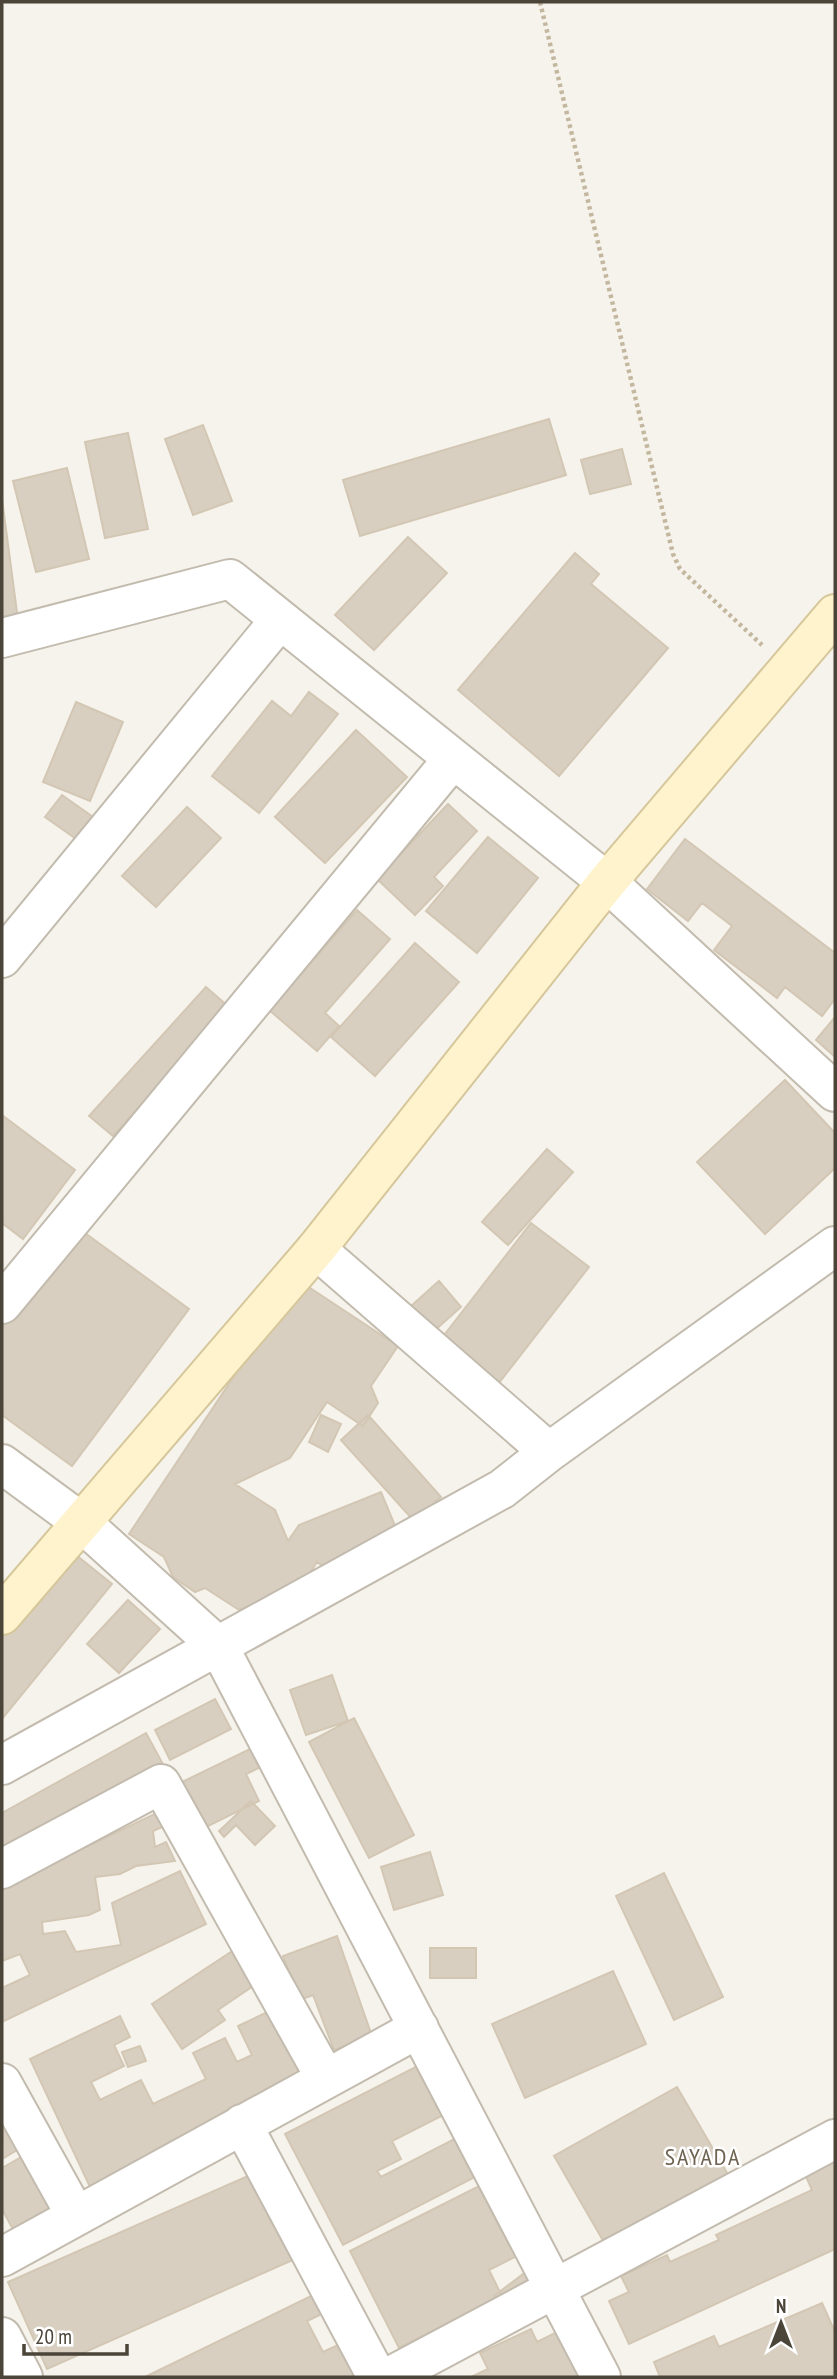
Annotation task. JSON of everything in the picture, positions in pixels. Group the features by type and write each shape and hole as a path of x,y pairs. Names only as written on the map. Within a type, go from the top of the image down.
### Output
{"main road":[{"path":"2,1615 316,1250 607,882 835,614"}],"street":[{"path":"2,638 230,579 607,882 835,1092"},
{"path":"2,958 279,621"},
{"path":"2,1304 453,760"},
{"path":"2,1765 502,1489 549,1452 835,1246"},
{"path":"316,1250 549,1452"},
{"path":"2,1464 81,1522 219,1647 601,2377"},
{"path":"2,1869 160,1784 326,2079"},
{"path":"2,2257 419,2028"},
{"path":"2,2083 76,2216"},
{"path":"242,2124 377,2377"},
{"path":"389,2377 835,2139"},
{"path":"2,2337 23,2377"}],"path":[{"path":"540,2 673,554 680,569 788,670"}],"building":[{"path":"549,419 566,475 360,536 343,480"},
{"path":"203,425 232,501 193,515 165,439"},
{"path":"128,433 148,529 105,538 85,442"},
{"path":"622,449 631,484 590,494 581,460"},
{"path":"67,468 89,559 36,572 13,481"},
{"path":"2,499 18,620 2,623"},
{"path":"408,537 447,573 374,650 335,615"},
{"path":"575,553 599,574 591,584 668,648 559,776 458,690"},
{"path":"309,692 338,714 259,813 212,776 272,701 291,716"},
{"path":"76,702 123,722 90,801 43,782"},
{"path":"356,730 407,777 325,863 275,817"},
{"path":"62,795 93,817 76,839 45,817"},
{"path":"448,804 477,831 434,877 443,886 415,915 377,879"},
{"path":"187,807 221,838 156,907 122,876"},
{"path":"488,837 538,878 477,953 426,911"},
{"path":"685,839 835,953 835,999 822,1016 785,987 777,998 714,950 732,926 702,903 688,921 647,889"},
{"path":"357,910 390,939 325,1013 339,1026 317,1051 269,1010"},
{"path":"415,943 459,982 375,1076 331,1037"},
{"path":"206,987 229,1007 113,1136 89,1116"},
{"path":"835,1017 835,1057 816,1040"},
{"path":"785,1080 835,1133 835,1168 765,1234 697,1162"},
{"path":"2,1115 75,1170 23,1239 2,1223"},
{"path":"547,1149 573,1172 508,1245 482,1222"},
{"path":"531,1223 589,1267 495,1388 438,1343"},
{"path":"74,1225 189,1309 72,1466 2,1415 2,1323"},
{"path":"298,1280 398,1346 371,1386 378,1403 363,1426 327,1402 290,1458 235,1484 275,1510 288,1541 299,1525 381,1492 401,1540 328,1570 317,1562 303,1584 239,1610 205,1588 195,1592 173,1577 164,1557 129,1534"},
{"path":"439,1281 461,1307 434,1331 411,1306"},
{"path":"321,1415 341,1424 328,1452 309,1442"},
{"path":"368,1415 441,1497 414,1521 341,1440"},
{"path":"71,1551 112,1584 2,1719 2,1636"},
{"path":"128,1600 160,1629 119,1673 87,1644"},
{"path":"332,1675 348,1721 306,1735 290,1690"},
{"path":"215,1699 231,1729 170,1760 155,1730"},
{"path":"354,1718 414,1835 369,1858 309,1742"},
{"path":"146,1733 164,1766 2,1855 2,1813"},
{"path":"252,1748 261,1767 246,1774 259,1801 202,1829 180,1783"},
{"path":"251,1801 275,1826 255,1845 236,1825 224,1837 219,1831"},
{"path":"165,1809 171,1823 153,1831 155,1847 166,1842 175,1861 136,1866 120,1874 95,1877 100,1910 89,1915 42,1922 43,1934 65,1931 76,1952 121,1945 112,1903 180,1871 206,1924 2,2022 2,1988 30,1975 20,1954 2,1961 2,1887"},
{"path":"430,1852 443,1895 394,1910 381,1867"},
{"path":"664,1873 723,1997 674,2020 616,1896"},
{"path":"337,1936 372,2036 334,2050 313,1995 300,2000 283,1956"},
{"path":"237,1948 259,1982 218,2010 225,2020 182,2049 152,2004"},
{"path":"430,1948 476,1948 476,1978 430,1978"},
{"path":"613,1971 646,2044 525,2098 492,2024"},
{"path":"293,2000 328,2075 90,2187 30,2059 120,2016 130,2037 114,2045 124,2066 91,2082 100,2100 141,2080 153,2104 206,2079 193,2053 225,2038 237,2062 252,2055 238,2026"},
{"path":"140,2046 146,2061 128,2067 122,2052"},
{"path":"433,2058 459,2107 392,2141 401,2159 377,2171 381,2177 468,2132 477,2176 343,2245 285,2134"},
{"path":"677,2087 733,2183 605,2244 554,2156"},
{"path":"2,2109 29,2143 2,2159"},
{"path":"30,2152 63,2212 17,2237 2,2209 2,2168"},
{"path":"835,2158 835,2249 629,2344 609,2301 629,2292 621,2276 667,2255 670,2262 719,2240 716,2235 812,2190 804,2172"},
{"path":"505,2173 541,2244 489,2270 502,2296 399,2348 350,2251"},
{"path":"250,2175 272,2224 278,2222 295,2259 47,2369 8,2282"},
{"path":"527,2271 538,2285 506,2311 494,2296"},
{"path":"313,2295 322,2314 307,2321 323,2352 340,2344 356,2377 145,2377"},
{"path":"822,2303 835,2332 835,2377 660,2377 654,2362 714,2336 719,2347"},
{"path":"565,2328 589,2377 471,2377 488,2369 480,2353 531,2329 537,2342"}],"district":[{"name":"SAYADA","path":"703,2156"}]}
